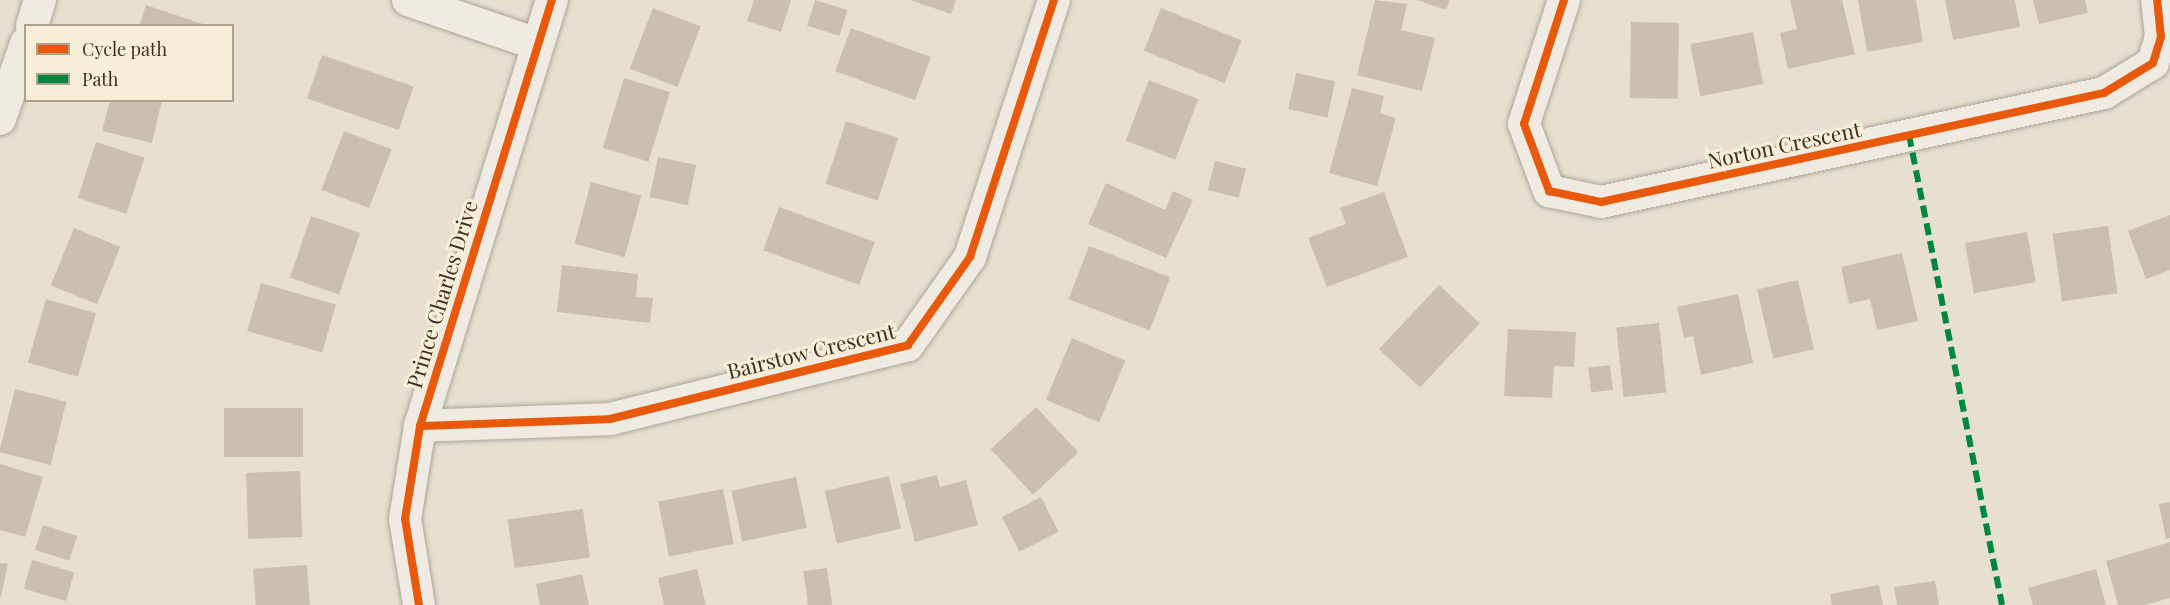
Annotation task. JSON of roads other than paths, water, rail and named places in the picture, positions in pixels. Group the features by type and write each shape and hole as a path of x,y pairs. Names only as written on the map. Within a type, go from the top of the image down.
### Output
{"street":[{"path":"33,24 40,0"},
{"path":"408,0 537,44"},
{"name":"Prince Charles Drive","path":"419,605 405,519 420,426 552,0"},
{"name":"Bairstow Crescent","path":"420,426 610,419 908,345 970,257 1054,0"},
{"name":"Norton Crescent","path":"1564,0 1524,124 1549,191 1600,202 2104,93 2153,63 2160,37 2157,0"},
{"path":"0,119 24,49"}]}
